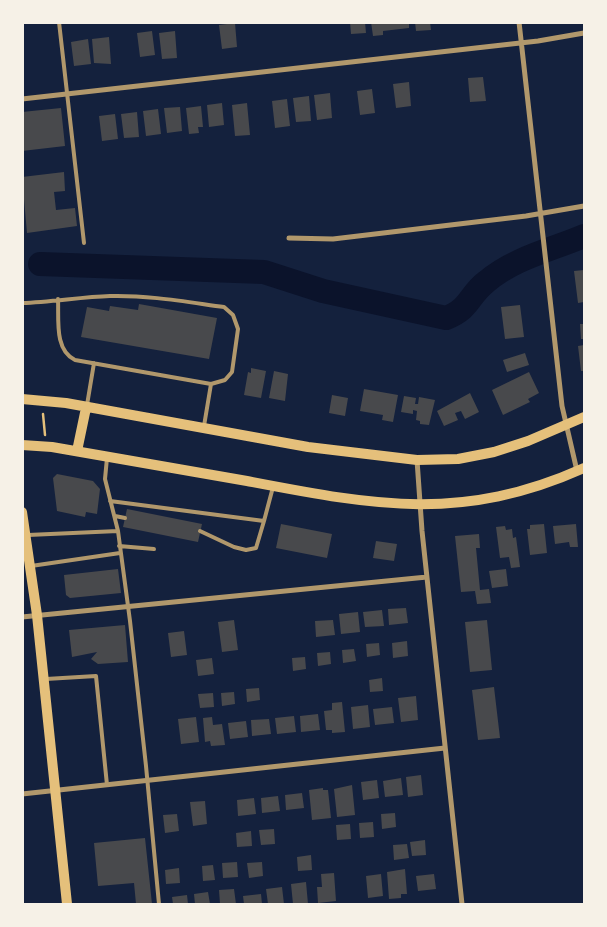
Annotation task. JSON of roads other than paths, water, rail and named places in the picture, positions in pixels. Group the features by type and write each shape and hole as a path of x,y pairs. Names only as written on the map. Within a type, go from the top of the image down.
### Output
{"main road":[{"path":"22,399 42,400 308,447 417,460 458,459 494,452 565,426 584,417"},
{"path":"77,451 86,408"},
{"path":"22,445 107,456 346,500 420,506 464,503 502,496 539,486 581,470"},
{"path":"22,512 37,615 67,904"}],"street":[{"path":"519,22 565,426 581,470"},
{"path":"22,99 521,42 584,33"},
{"path":"289,238 333,239 584,206"},
{"path":"417,460 427,577 462,904"},
{"path":"22,616 427,577"},
{"path":"22,794 445,748"}],"lane":[{"path":"59,22 84,243"},
{"path":"22,303 58,299 112,296 153,298 224,307 233,315 238,329 232,372 225,380 211,384 94,363 68,356 60,345 58,299"},
{"path":"86,408 94,363"},
{"path":"203,428 211,384"},
{"path":"107,456 105,479 118,531 128,605 148,780 159,904"},
{"path":"200,531 246,550 256,548 273,488"},
{"path":"110,501 264,521"},
{"path":"115,516 125,518"},
{"path":"26,536 118,531"},
{"path":"119,546 154,550"},
{"path":"30,566 120,553"},
{"path":"43,679 96,676 107,785"}],"waterway":[{"path":"40,264 264,272 323,291 446,318 465,306 480,287 508,267 533,255 584,236"}]}
